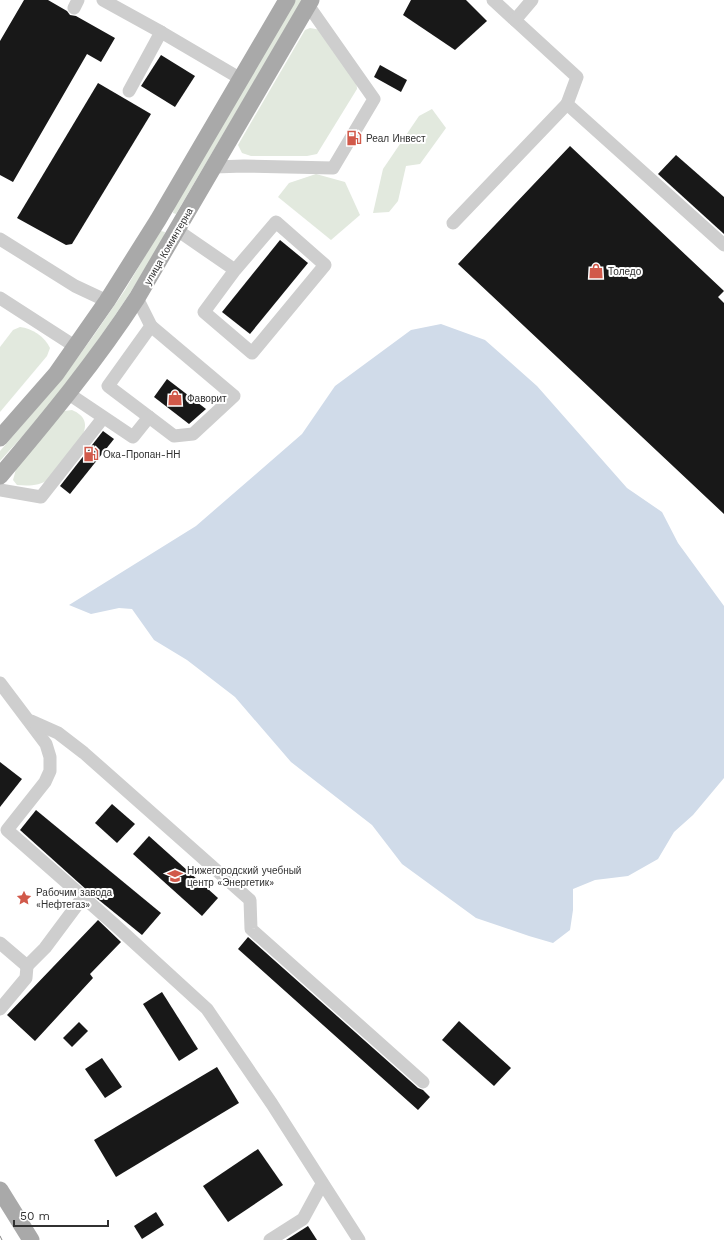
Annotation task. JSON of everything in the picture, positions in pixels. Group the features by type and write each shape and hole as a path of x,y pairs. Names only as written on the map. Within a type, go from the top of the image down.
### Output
{"main road":[{"path":"0,438 37,396 76,347 107,301 158,220 287,0"},
{"name":"улица Коминтерна","path":"0,476 69,394 114,334 137,298 310,2"},
{"path":"158,220 177,230"},
{"path":"0,1190 31,1240"}],"street":[{"path":"103,0 241,79"},
{"path":"453,223 567,104 577,78 493,0"},
{"path":"515,20 532,0"},
{"path":"214,167 244,166 333,168 374,99 310,2"},
{"path":"128,91 161,32"},
{"path":"567,104 724,245"},
{"path":"276,222 325,265 252,353 204,312 235,270 276,222"},
{"path":"177,230 235,270"},
{"path":"0,239 75,286 107,301"},
{"path":"0,298 76,347"},
{"path":"137,298 151,326 234,396 193,434 174,436 108,386 151,326"},
{"path":"69,394 132,437 149,417"},
{"path":"0,490 41,497 103,418"},
{"path":"0,683 30,720 46,744 50,757 50,771 45,782 3,828 83,897 207,1009 272,1104 359,1240"},
{"path":"30,720 58,733 84,753 250,900 251,929 423,1082"},
{"path":"0,1009 26,978 27,966 45,948 83,897"},
{"path":"0,943 27,966"},
{"path":"270,1240 303,1218 322,1184"}],"shaded area":[{"path":"294,0 302,0 176,214 173,213 174,207"},
{"path":"310,28 321,30 356,78 357,89 317,154 307,156 251,156 242,153 238,145 305,30"},
{"path":"432,109 446,128 420,164 406,166 398,201 389,212 373,213 383,169 419,116"},
{"path":"316,174 345,182 360,215 331,240 278,197 289,183"},
{"path":"161,231 165,232 164,237 136,284 106,329 41,415 0,461 0,451 62,379 125,290"},
{"path":"20,327 29,329 38,334 45,340 50,348 47,356 0,412 0,347 13,330"},
{"path":"72,410 80,415 84,421 85,427 83,434 75,448 49,479 34,485 17,485 13,480 16,469 64,411"}],"water":[{"path":"441,324 485,340 537,386 627,488 662,512 678,543 724,606 724,778 693,815 674,832 658,859 628,876 595,880 573,889 573,910 570,930 553,943 476,918 402,864 372,825 291,762 235,697 187,660 154,640 132,609 119,608 91,614 69,605 196,526 302,434 335,386 411,330"}],"building":[{"path":"24,0 48,0 67,11 70,15 76,16 115,38 101,62 87,54 13,182 0,175 0,41"},
{"path":"411,0 466,0 487,21 455,50 403,15"},
{"path":"161,55 195,76 175,107 141,86"},
{"path":"380,65 407,80 401,92 374,77"},
{"path":"98,83 151,114 72,244 66,245 17,218"},
{"path":"570,146 724,291 718,297 724,303 724,514 458,264"},
{"path":"676,155 724,197 724,234 658,174"},
{"path":"280,240 308,263 250,334 222,312"},
{"path":"167,379 206,409 189,424 154,397"},
{"path":"103,431 114,439 70,494 60,486"},
{"path":"0,762 22,779 0,807"},
{"path":"112,804 135,824 117,843 95,823"},
{"path":"36,810 161,913 142,935 89,892 20,830"},
{"name":"Нижегородский учебный центр «Энергетик»","path":"149,836 218,898 202,916 133,854"},
{"path":"98,920 121,942 90,974 93,978 35,1041 7,1015"},
{"path":"248,937 430,1097 418,1110 238,949"},
{"path":"162,992 198,1049 179,1061 143,1004"},
{"path":"459,1021 511,1068 494,1086 442,1040"},
{"path":"79,1022 88,1031 72,1047 63,1038"},
{"path":"102,1058 122,1087 105,1098 85,1069"},
{"path":"217,1067 239,1103 116,1177 94,1140"},
{"path":"258,1149 283,1185 228,1222 203,1186"},
{"path":"156,1212 164,1225 142,1239 134,1226"},
{"path":"308,1226 317,1240 286,1240"}],"tram line":[{"path":"0,1236 2,1240"}],"place":[{"name":"Реал Инвест","path":"354,138"},
{"name":"Толедо","path":"596,271"},
{"name":"Фаворит","path":"175,398"},
{"name":"Ока-Пропан-НН","path":"91,454"},
{"name":"Нижегородский учебный центр «Энергетик»","path":"175,876"},
{"name":"Рабочим завода «Нефтегаз»","path":"24,898"}]}
